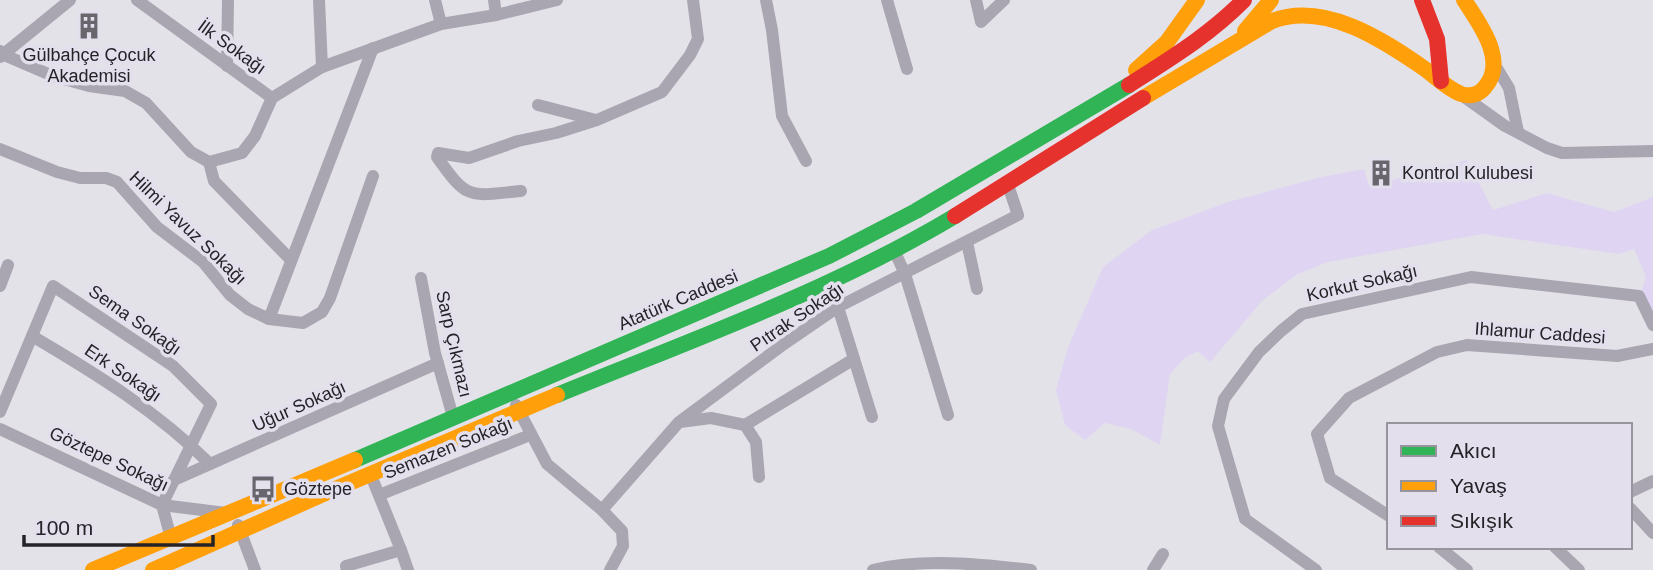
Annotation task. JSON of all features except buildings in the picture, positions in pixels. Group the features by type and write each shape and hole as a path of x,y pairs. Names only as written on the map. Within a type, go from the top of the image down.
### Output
{"main road":[{"path":"1111,97 1167,42 1197,0"},
{"name":"Atatürk Caddesi","path":"93,570 511,394 829,256 927,205 1111,97 1201,39 1244,0"},
{"path":"1215,56 1240,36 1270,0"},
{"path":"1422,0 1438,45 1441,81"},
{"path":"1451,0 1495,65"},
{"path":"153,570 370,473 816,289 894,250 1008,184 1159,87 1269,22 1305,15 1332,18 1356,28 1459,93 1469,96 1477,94 1492,80 1495,65 1489,45 1464,0"}],"street":[{"path":"70,0 1,54 53,76 89,86 125,91 146,103 191,152 209,162 242,153 255,135 272,98 322,67 441,24 496,15 557,0"},
{"name":"İlk Sokağı","path":"137,0 272,98"},
{"path":"228,0 228,66"},
{"path":"319,0 322,67"},
{"path":"435,0 441,24"},
{"path":"494,0 496,15"},
{"path":"521,191 481,195 467,193 437,157 439,153 445,152 469,158 518,141 556,133 597,120 662,92 690,55 698,39 693,0"},
{"path":"766,0 782,116 806,161"},
{"path":"887,0 907,69"},
{"path":"976,0 981,22 1004,0"},
{"path":"269,319 373,48"},
{"path":"1495,65 1509,88 1518,132"},
{"path":"1459,93 1505,126 1562,153 1653,151"},
{"path":"538,105 597,120"},
{"name":"Hilmi Yavuz Sokağı","path":"0,149 57,172 80,178 106,177 117,182 157,227 203,262 230,295 248,309 269,319 303,323 322,312 330,298 373,176"},
{"path":"209,162 214,181 290,259"},
{"name":"Pıtrak Sokağı","path":"602,510 679,422 838,307 1018,215 1008,184"},
{"path":"967,242 977,289"},
{"path":"894,250 905,274 948,415"},
{"path":"0,286 8,265"},
{"name":"Korkut Sokağı","path":"1316,570 1245,519 1217,426 1224,399 1259,352 1302,314 1471,277 1639,296 1653,326"},
{"name":"Sarp Çıkmazı","path":"421,278 438,363 453,417"},
{"name":"Sema Sokağı","path":"0,412 53,286 173,366 211,404 162,505"},
{"path":"838,307 872,417"},
{"name":"Erk Sokağı","path":"32,336 134,399 210,464"},
{"name":"Ihlamur Caddesi","path":"1387,515 1329,478 1317,434 1349,398 1437,352 1468,345 1617,355 1653,349"},
{"path":"679,422 711,418 745,425 854,359"},
{"name":"Uğur Sokağı","path":"174,480 438,363"},
{"path":"511,394 547,464 602,510 622,531 623,546 610,570"},
{"path":"745,425 756,442 759,477"},
{"name":"Göztepe Sokağı","path":"0,429 162,505 229,513"},
{"name":"Semazen Sokağı","path":"379,495 530,435"},
{"path":"370,473 408,570"},
{"path":"1632,491 1653,481"},
{"path":"162,505 171,538"},
{"path":"1632,510 1653,533"},
{"path":"229,513 241,529 255,570"},
{"path":"1441,549 1467,570"},
{"path":"1557,549 1579,570"},
{"path":"347,570 346,566 401,550"},
{"path":"1153,570 1163,554"},
{"path":"873,570 901,564 992,566 1031,570"}],"shaded area":[{"path":"1467,160 1493,210 1547,193 1614,212 1653,197 1653,316 1641,292 1646,277 1634,249 1619,254 1482,234 1328,262 1296,275 1262,301 1210,362 1198,351 1185,358 1170,374 1160,445 1131,429 1105,423 1085,440 1065,425 1056,390 1068,347 1103,267 1152,230 1228,202 1321,177 1364,169 1369,186"}],"traffic: fast":[{"path":"355,460 829,256 916,211 1129,85"},
{"path":"557,395 809,291 908,243 955,216"}],"traffic: slow":[{"path":"1136,70 1167,42 1197,0"},
{"path":"1245,31 1271,0"},
{"path":"1143,98 1272,21 1292,16 1312,16 1353,27 1391,46 1456,92 1474,95 1483,90 1494,66 1489,42 1464,0"},
{"path":"153,570 557,395"},
{"path":"93,570 355,460"}],"traffic: jam":[{"path":"1129,85 1203,36 1244,0"},
{"path":"1422,0 1437,39 1441,81"},
{"path":"955,216 1143,98"}],"place":[{"name":"Gülbahçe Çocuk Akademisi","path":"89,26"},
{"name":"Kontrol Kulubesi","path":"1381,173"},
{"name":"Göztepe","path":"263,489"}]}
